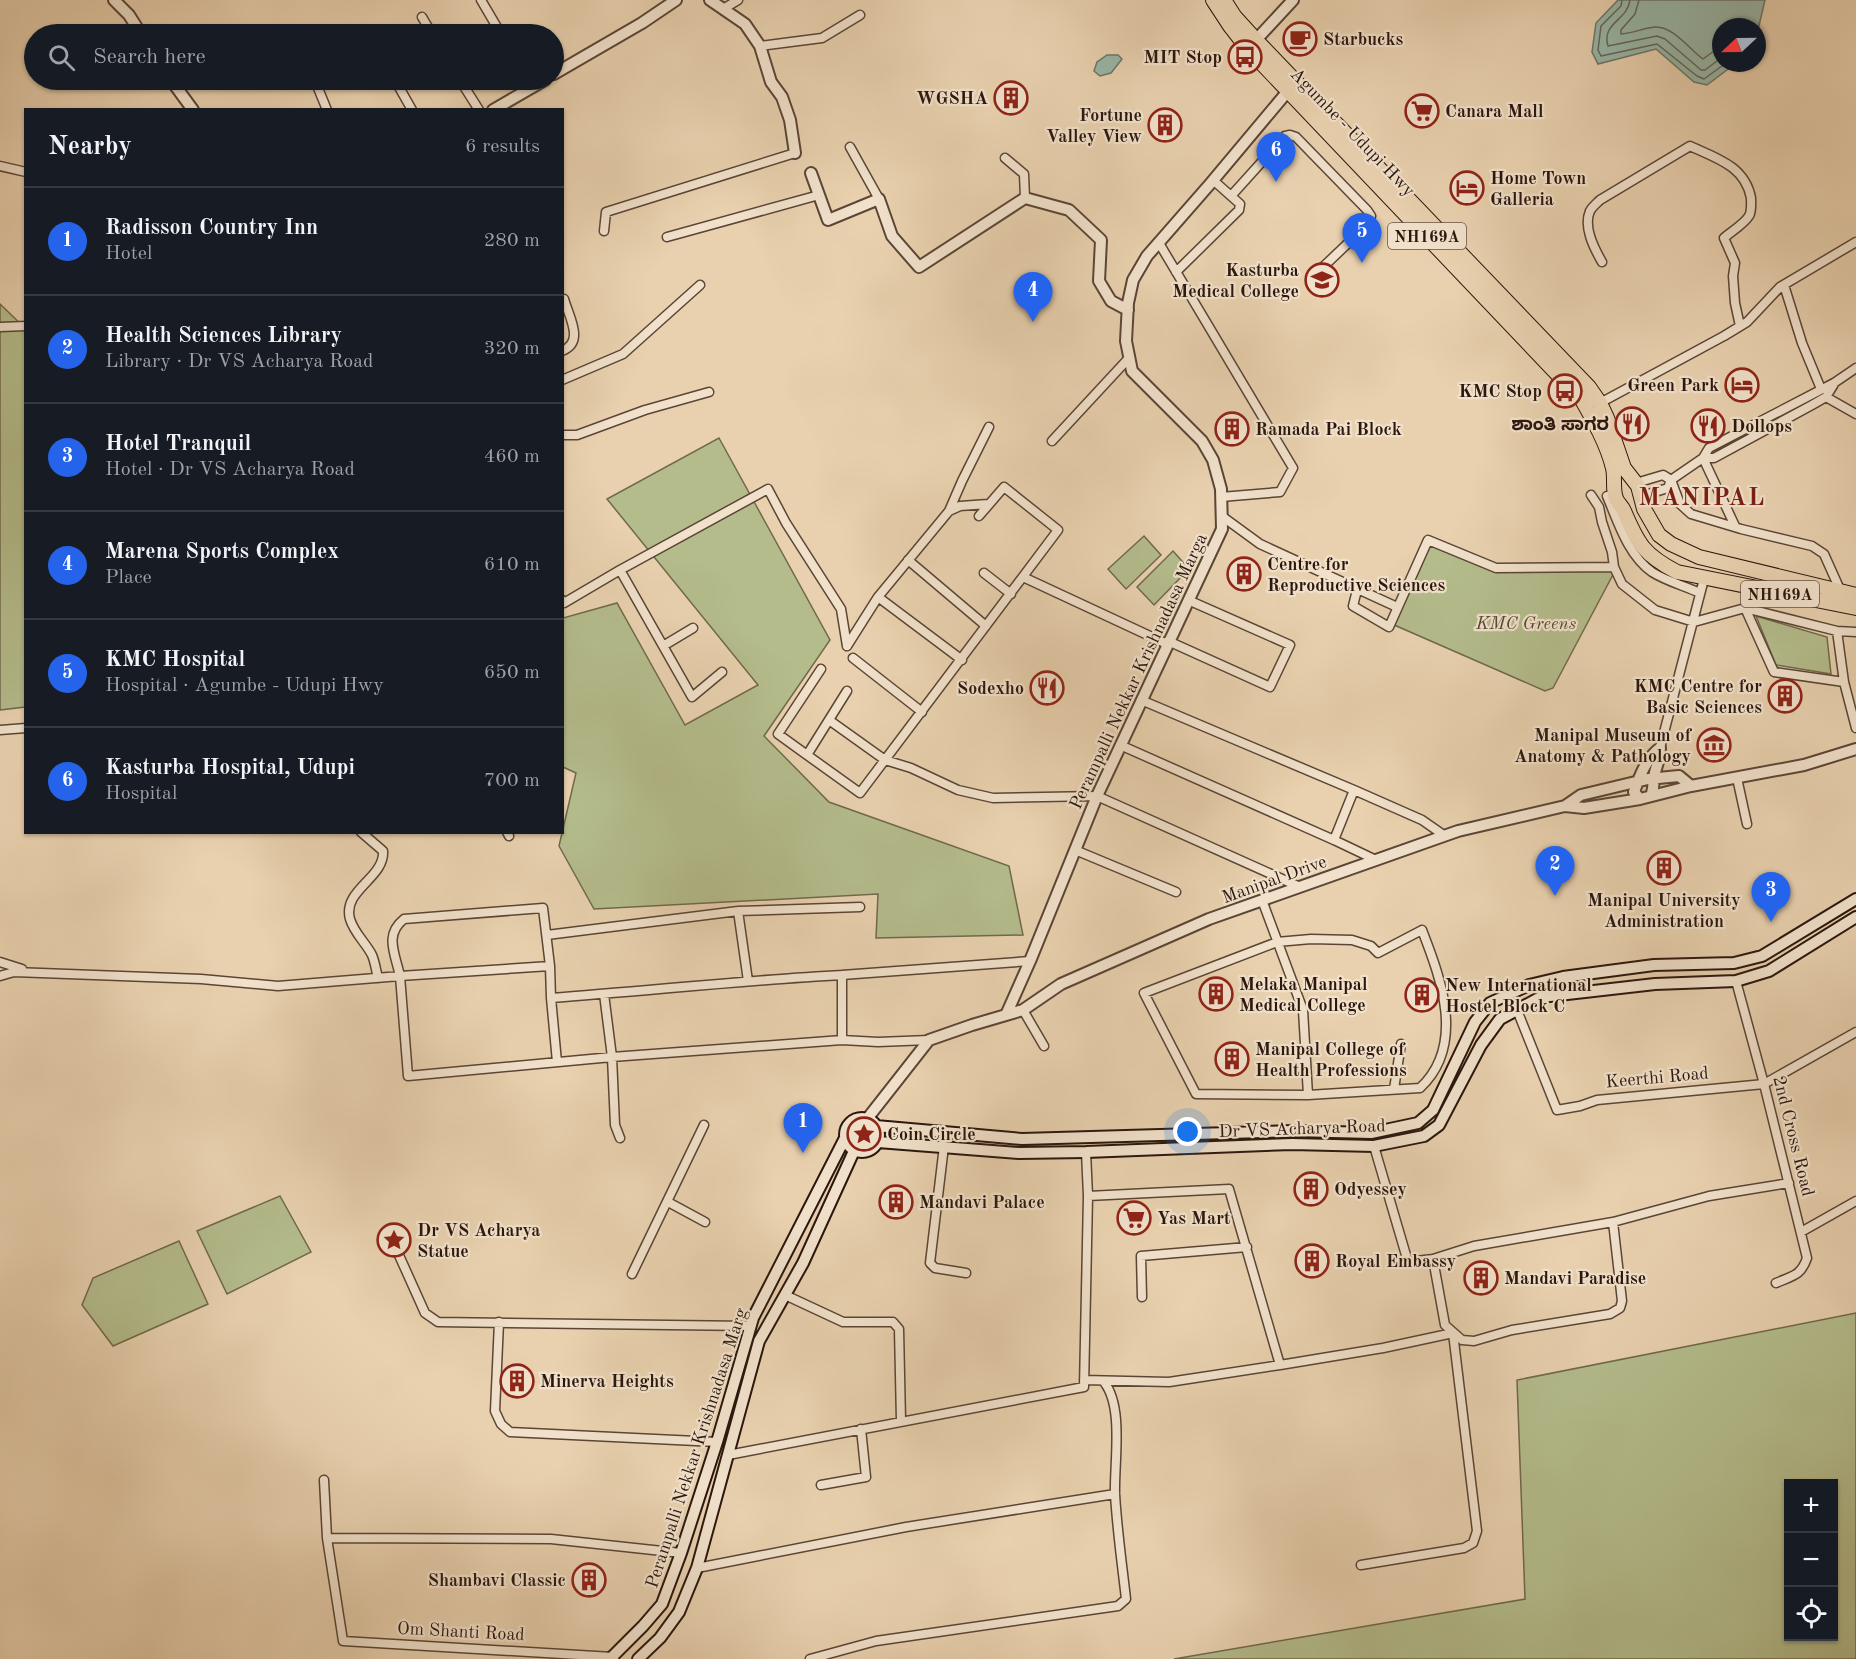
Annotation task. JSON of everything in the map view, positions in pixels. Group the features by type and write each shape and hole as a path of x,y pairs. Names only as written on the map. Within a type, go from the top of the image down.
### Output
{"highway":[{"name":"Agumbe - Udupi Hwy","path":"1213,0 1230,26 1252,44 1589,387 1607,418 1624,468 1638,490"},
{"name":"Agumbe - Udupi Hwy","path":"1224,0 1252,44 1288,91 1582,400 1599,432 1613,469 1612,492"},
{"path":"1612,492 1627,479 1638,490 1636,506 1623,508"},
{"name":"NH169A","path":"1638,490 1644,509 1659,535 1682,550 1699,557 1856,595"},
{"name":"NH169A","path":"1612,492 1618,504 1623,508 1635,537 1645,550 1658,562 1677,572 1856,608"}],"street":[{"path":"114,0 135,24"},
{"path":"481,0 495,24"},
{"path":"564,68 642,23 676,0"},
{"path":"604,231 606,212 795,153 790,120 782,97 771,82 760,46 745,24 710,0"},
{"path":"723,9 738,0"},
{"path":"1252,44 1293,0"},
{"path":"760,46 822,38 861,15"},
{"path":"422,17 426,24"},
{"path":"178,90 192,108"},
{"path":"319,90 326,108"},
{"path":"401,90 411,108"},
{"path":"466,90 477,108"},
{"path":"496,108 520,90"},
{"path":"1052,441 1128,359 1126,341 1133,280 1147,256 1288,91"},
{"path":"1231,196 1285,136 1296,137 1371,216 1365,227 1323,267"},
{"path":"1602,262 1594,247 1588,225 1590,210 1600,200 1690,146 1731,165 1742,176 1750,192 1752,204 1749,216 1724,238 1735,263 1733,276 1735,303 1740,326"},
{"path":"850,147 879,199 892,236 919,267 1025,198 1069,210 1101,240 1099,281 1111,301 1128,310"},
{"path":"1005,158 1024,174 1025,198"},
{"path":"0,165 24,171"},
{"path":"811,173 828,220 879,199"},
{"path":"1176,272 1239,210 1240,204 1213,180"},
{"path":"667,237 819,195"},
{"path":"1600,403 1740,326 1784,285 1856,242"},
{"path":"1159,243 1293,468 1280,492 1221,497"},
{"path":"564,379 623,354 700,285"},
{"path":"1784,285 1802,343 1821,388"},
{"path":"564,299 575,338 572,346 564,350"},
{"path":"0,327 24,326"},
{"name":"Perampalli Nekkar Krishnadasa Marga","path":"1006,1015 1030,962 1097,796 1222,529 1221,497 1213,460 1202,441 1132,371 1128,359"},
{"path":"1638,490 1668,488 1671,480 1703,458 1709,448 1821,388 1834,384 1856,368"},
{"path":"1703,458 1714,458 1826,397 1834,384"},
{"path":"564,435 577,435 645,410 709,392"},
{"path":"1826,397 1856,414"},
{"path":"564,603 768,489 786,523 841,609 847,646 878,597 949,511 989,427"},
{"path":"1703,458 1735,526"},
{"path":"1638,490 1663,475 1671,480 1680,504 1691,514 1812,546 1824,554 1841,592"},
{"path":"821,669 778,734 860,793 1058,530 1004,487 979,516"},
{"path":"1700,593 1653,573 1640,561 1622,533 1612,492 1591,495 1599,507 1614,567 1622,584 1655,610 1694,622 1745,608 1837,631 1856,632"},
{"path":"949,511 960,506 988,504"},
{"path":"1223,517 1260,544 1398,607"},
{"path":"1357,590 1353,606 1389,627 1428,540 1497,568 1614,567"},
{"path":"908,560 986,626"},
{"path":"620,570 692,697 723,672"},
{"path":"984,573 1011,594"},
{"path":"1023,576 1270,687 1290,645 1188,600"},
{"path":"1646,798 1655,786 1653,779 1660,760 1659,748 1704,579"},
{"path":"878,597 962,660"},
{"path":"1745,608 1774,672 1844,682"},
{"path":"663,646 693,628"},
{"path":"1837,631 1844,682 1856,728"},
{"path":"853,658 922,712"},
{"path":"807,755 848,691"},
{"path":"1141,700 1422,820 1445,836"},
{"path":"829,720 885,760 911,768 958,790 993,798 1097,796 1300,887"},
{"path":"0,730 24,728"},
{"path":"1120,745 1376,860"},
{"path":"1646,798 1634,792 1649,756 1659,748"},
{"path":"1565,806 1584,808 1646,798 1692,786 1804,765 1856,749"},
{"path":"1565,806 1581,795 1653,779 1679,776 1692,786"},
{"path":"1737,778 1747,824"},
{"path":"1334,840 1354,790"},
{"name":"Manipal Drive","path":"1006,1015 1023,1010 1061,984 1209,919 1445,836 1565,806"},
{"path":"363,834 383,851 384,858 382,865 357,893 350,906 350,918 372,955 378,978"},
{"path":"1075,850 1176,892"},
{"path":"1262,900 1303,1010 1308,1095"},
{"path":"547,935 738,911 860,907"},
{"path":"557,1062 543,908 404,919 395,926 392,936 400,976 408,1076 612,1057 842,1040 878,1042 929,1040 1006,1015"},
{"name":"Dr VS Acharya Road","path":"871,1122 1022,1139 1294,1131 1371,1133 1418,1123 1432,1110 1475,1022 1490,1003 1529,986 1563,976 1654,965 1734,963 1762,956 1854,908"},
{"name":"Dr VS Acharya Road","path":"878,1142 1020,1153 1292,1144 1374,1146 1424,1136 1439,1125 1481,1045 1500,1019 1540,998 1656,984 1736,981 1768,971 1854,908"},
{"path":"738,911 748,981"},
{"path":"1422,930 1444,994 1447,1023 1443,1052 1429,1080 1420,1088 1394,1089 1308,1095 1196,1094 1144,993 1277,942 1311,939 1352,940 1371,946 1378,953 1422,930"},
{"path":"551,998 748,981 1030,962"},
{"path":"0,963 34,973"},
{"path":"1654,965 1656,984"},
{"path":"0,976 14,972 201,979 278,986 550,966"},
{"path":"842,975 842,1040"},
{"name":"2nd Cross Road","path":"1736,981 1807,1258 1798,1274 1776,1283"},
{"path":"604,994 612,1057 615,1125 620,1138"},
{"path":"1023,1010 1044,1046"},
{"name":"Keerthi Road","path":"1517,1010 1557,1110 1597,1100 1764,1084 1856,1032"},
{"path":"871,1122 929,1040"},
{"path":"1394,1089 1401,1044"},
{"path":"871,1122 893,1086"},
{"path":"855,1119 871,1122 879,1136 878,1142 865,1152 849,1148 845,1138 847,1126 855,1119"},
{"path":"632,1274 704,1125"},
{"path":"1292,1144 1294,1131"},
{"name":"Perampalli Nekkar Krishnadasa Marg","path":"612,1658 662,1604 681,1554 717,1442 750,1326 845,1138"},
{"path":"944,1146 930,1263 935,1268 966,1273"},
{"path":"1374,1146 1408,1262 1433,1259 1474,1246 1613,1222 1710,1196 1789,1183"},
{"name":"Perampalli Nekkar Krishnadasa Marg","path":"638,1659 660,1638 679,1612 697,1568 759,1341 803,1263 854,1151"},
{"path":"728,1455 1084,1387 1088,1196 1086,1152"},
{"path":"1088,1196 1229,1189 1280,1365"},
{"path":"1801,1232 1856,1201"},
{"path":"668,1202 705,1222"},
{"path":"1433,1259 1445,1325 1462,1340 1474,1341 1512,1330 1616,1311 1620,1308 1622,1301 1613,1222"},
{"path":"1142,1297 1141,1256 1247,1247"},
{"path":"398,1252 425,1313 438,1322 750,1326"},
{"path":"785,1296 843,1322 893,1322 898,1329 902,1422"},
{"path":"499,1323 495,1411 501,1424 510,1432 717,1442"},
{"path":"1084,1380 1169,1382 1383,1348 1453,1333"},
{"path":"1361,1565 1464,1548 1473,1543 1477,1531 1453,1333"},
{"path":"810,1659 876,1641 1118,1606 1126,1599 1115,1494 1116,1424 1111,1391 1104,1382"},
{"path":"821,1485 867,1477 861,1429"},
{"path":"324,1480 327,1538 551,1539 681,1554"},
{"path":"697,1568 906,1527 1115,1494"},
{"name":"Om Shanti Road","path":"327,1538 343,1641 612,1658"}],"green space":[{"path":"0,304 24,327 24,707 0,710"},
{"path":"719,438 830,640 764,736 829,802 1009,866 1023,935 876,938 878,894 594,909 559,846 562,834 564,834 564,825 576,773 564,767 564,618 617,603 685,725 758,685 607,499"},
{"path":"1144,536 1161,555 1126,589 1108,569"},
{"name":"KMC Greens","path":"1429,541 1495,568 1617,567 1553,688 1545,691 1392,624"},
{"path":"1173,551 1189,569 1154,605 1137,587"},
{"path":"1756,616 1827,637 1831,674 1776,665"},
{"path":"280,1196 311,1252 227,1294 197,1231"},
{"path":"179,1241 208,1304 113,1346 82,1305 93,1278"},
{"path":"1856,1313 1856,1659 1174,1659 1525,1599 1517,1380"}],"water":[{"path":"1618,0 1765,0 1761,18 1712,18 1712,72 1724,72 1707,85 1694,82 1656,49 1598,64 1592,52 1596,23"},
{"path":"1107,55 1118,55 1122,59 1111,73 1100,76 1094,71 1097,62"}],"place":[{"name":"Starbucks","path":"1300,39"},
{"name":"MIT Stop","path":"1245,57"},
{"name":"WGSHA","path":"1011,98"},
{"name":"Canara Mall","path":"1422,111"},
{"name":"Fortune Valley View","path":"1165,125"},
{"name":"Kasturba Hospital, Udupi","path":"1276,182"},
{"name":"Home Town Galleria","path":"1467,188"},
{"name":"KMC Hospital","path":"1362,263"},
{"name":"Kasturba Medical College","path":"1322,280"},
{"name":"Marena Sports Complex","path":"1033,322"},
{"name":"Green Park","path":"1742,385"},
{"name":"KMC Stop","path":"1565,391"},
{"name":"ಶಾಂತಿ ಸಾಗರ","path":"1632,424"},
{"name":"Dollops","path":"1708,426"},
{"name":"Ramada Pai Block","path":"1232,429"},
{"name":"Centre for Reproductive Sciences","path":"1244,574"},
{"name":"Sodexho","path":"1047,688"},
{"name":"KMC Centre for Basic Sciences","path":"1785,696"},
{"name":"Manipal Museum of Anatomy & Pathology","path":"1714,745"},
{"name":"Manipal University Administration","path":"1664,868"},
{"name":"Health Sciences Library","path":"1555,896"},
{"name":"Hotel Tranquil","path":"1771,922"},
{"name":"Melaka Manipal Medical College","path":"1216,994"},
{"name":"New International Hostel Block C","path":"1422,995"},
{"name":"Manipal College of Health Professions","path":"1232,1059"},
{"name":"Coin Circle","path":"864,1134"},
{"name":"Radisson Country Inn","path":"803,1153"},
{"name":"Odyessey","path":"1311,1189"},
{"name":"Mandavi Palace","path":"896,1202"},
{"name":"Yas Mart","path":"1134,1218"},
{"name":"Dr VS Acharya Statue","path":"394,1240"},
{"name":"Royal Embassy","path":"1312,1261"},
{"name":"Mandavi Paradise","path":"1481,1278"},
{"name":"Minerva Heights","path":"517,1381"},
{"name":"Shambavi Classic","path":"589,1580"}],"district":[{"name":"MANIPAL","path":"1702,497"}]}
